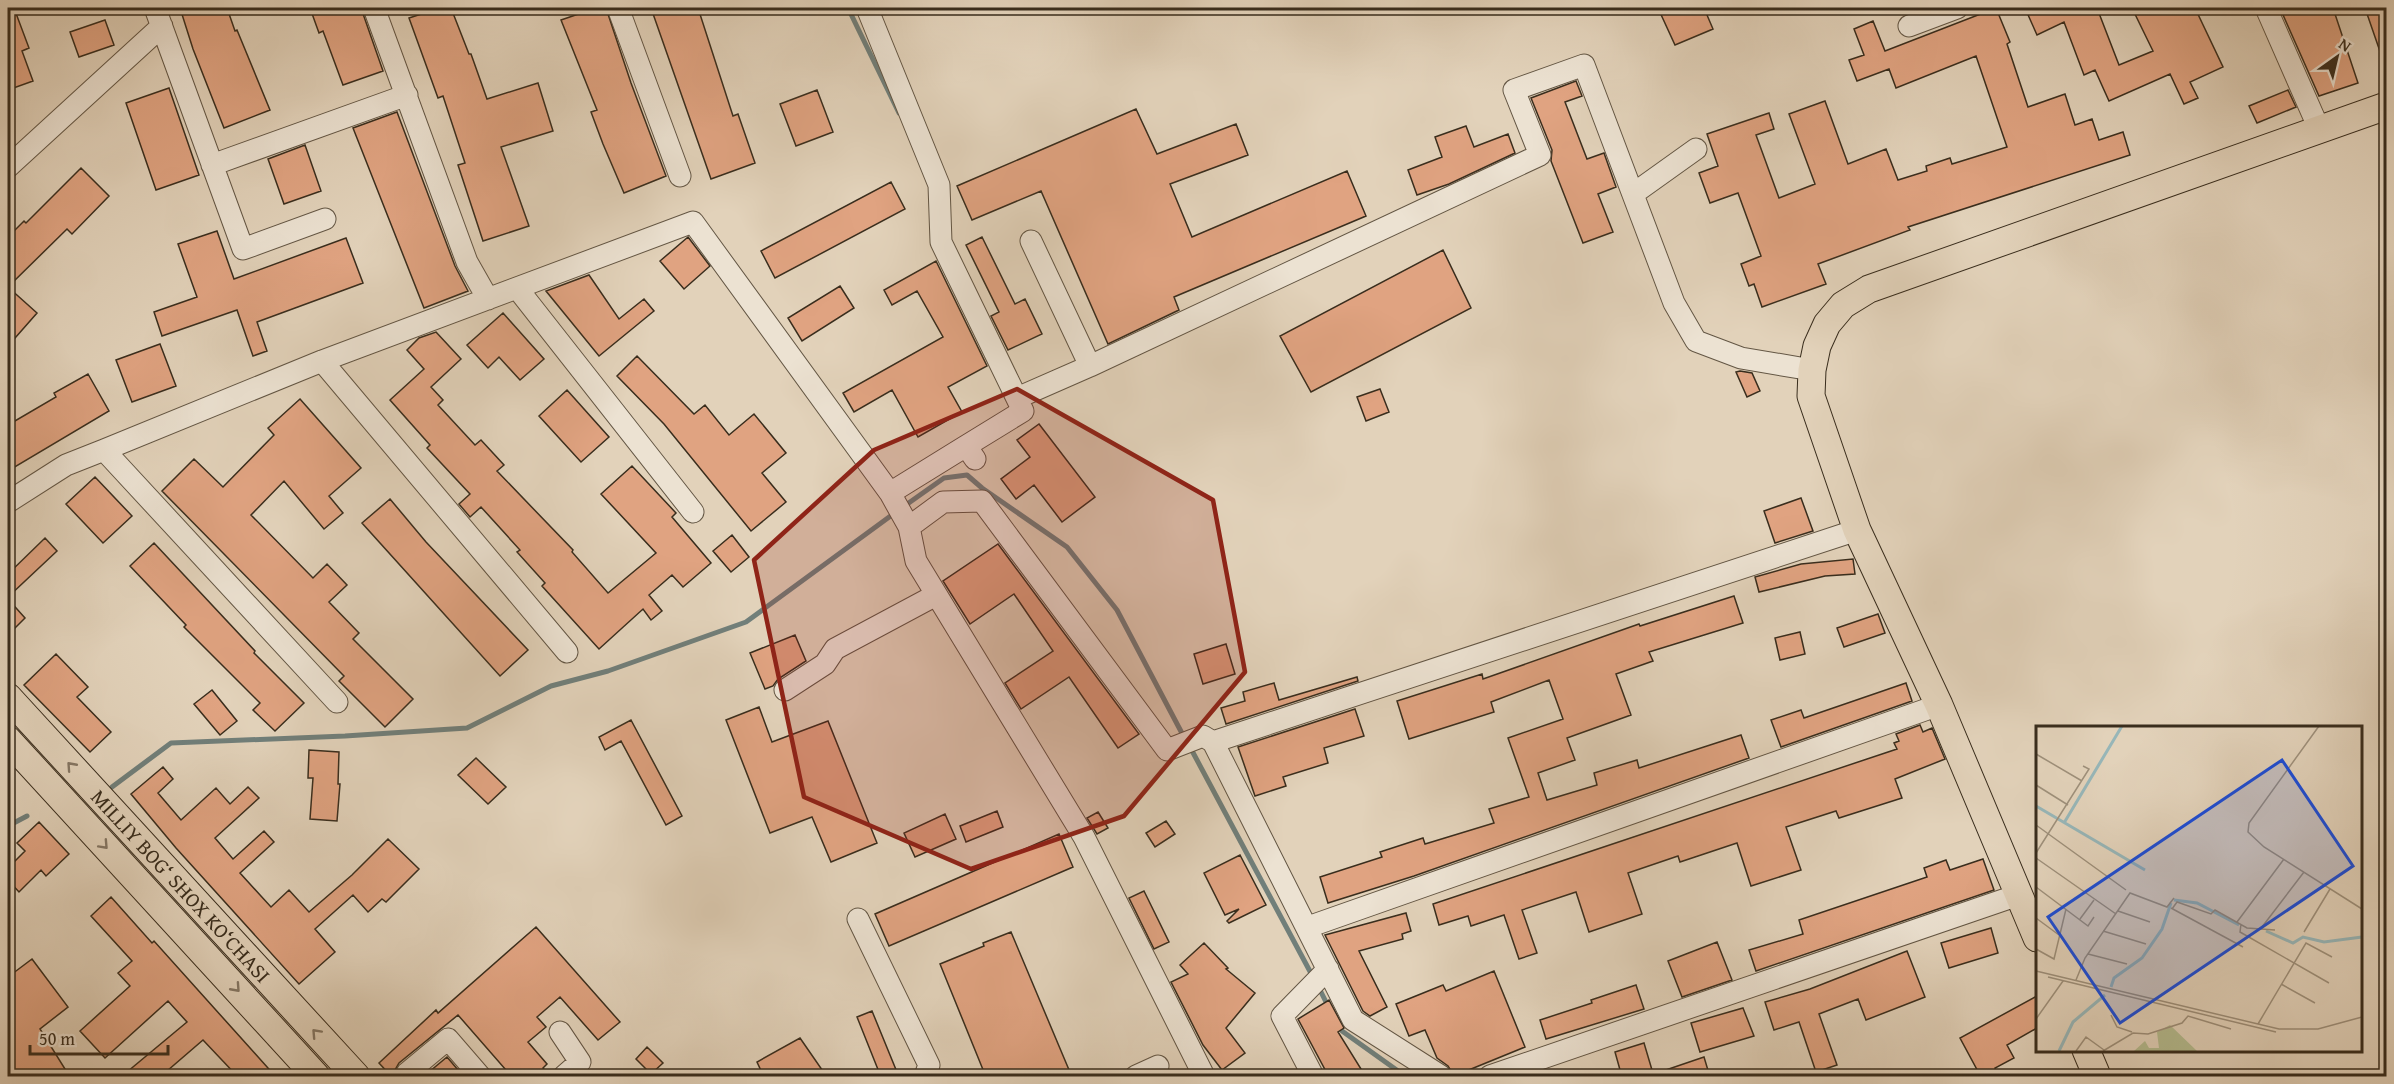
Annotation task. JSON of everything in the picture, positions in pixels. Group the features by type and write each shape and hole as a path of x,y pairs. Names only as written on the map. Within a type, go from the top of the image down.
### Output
{"main road":[{"path":"2036,936 1939,705 1857,530 1811,396 1812,370 1817,346 1827,324 1843,305 1869,289 2386,106"},
{"name":"MILLIY BOG‘ SHOX KO‘CHASI","path":"10,705 356,1077"},
{"name":"MILLIY BOG‘ SHOX KO‘CHASI","path":"8,740 316,1077"},
{"path":"181,929 202,909"},
{"path":"2086,1051 2097,1077"}],"street":[{"path":"374,8 467,262 488,299"},
{"path":"618,8 680,176"},
{"path":"867,8 939,185 941,242 1023,411 971,453 890,492"},
{"path":"1909,26 1958,8"},
{"path":"2266,8 2320,131"},
{"path":"8,167 159,17 243,249 325,219"},
{"path":"1017,398 1540,155 1514,90 1584,65 1674,303 1696,341 1741,358 1812,370"},
{"path":"212,165 406,95"},
{"path":"1633,194 1696,149"},
{"path":"8,502 66,465 322,361 693,222 890,492 909,527 916,561 1084,837 1204,1077"},
{"path":"1030,241 1090,366"},
{"path":"517,288 693,512"},
{"path":"322,361 567,652"},
{"path":"104,450 337,702"},
{"path":"909,527 943,502 982,501 1167,750 1203,736 1213,742 1308,927 1320,977 1353,1020 1441,1077"},
{"path":"1213,742 1857,530"},
{"path":"785,690 825,664 835,649 936,595"},
{"path":"1308,927 1939,705"},
{"path":"1490,1077 2018,895"},
{"path":"858,919 929,1065 925,1077"},
{"path":"1313,1077 1282,1016 1320,977"},
{"path":"560,1032 580,1062 564,1077"},
{"path":"410,1077 407,1072 448,1039 480,1077"},
{"path":"1136,1077 1158,1066"}],"highlighted area":[{"path":"1017,389 1213,500 1245,672 1124,816 971,869 804,797 754,560 874,450"}],"building":[{"path":"8,8 14,8 29,48 22,51 33,81 8,90"},
{"path":"180,8 227,8 270,110 224,128 193,49"},
{"path":"310,8 361,8 383,71 343,85 323,31 319,33"},
{"path":"440,8 451,8 487,99 538,83 553,131 501,147 529,226 483,241 458,165 465,163 443,96 438,98 409,18"},
{"path":"596,8 606,8 666,176 624,193 591,112 597,110 561,20"},
{"path":"651,8 698,8 733,116 738,114 755,163 711,179"},
{"path":"1658,8 1704,8 1713,29 1675,45"},
{"path":"1996,8 2010,42 2007,44 2028,107 2065,94 2075,125 2092,119 2099,140 2123,132 2130,155 1908,227 1910,230 1818,264 1826,284 1762,307 1754,284 1749,286 1741,264 1761,256 1738,193 1710,203 1699,173 1718,166 1707,134 1769,113 1774,129 1756,135 1779,198 1815,184 1789,114 1825,101 1848,164 1886,149 1898,180 1927,171 1926,166 1950,158 1952,164 2007,147 1976,56 1896,88 1889,69 1857,81 1849,60 1864,55 1854,29 1873,21 1885,51"},
{"path":"2025,8 2097,8 2119,65 2153,51 2132,8 2195,8 2223,67 2190,82 2198,98 2184,104 2170,74 2109,101 2095,70 2084,75 2064,22 2037,35"},
{"path":"2280,8 2333,8 2358,83 2319,96"},
{"path":"2365,8 2386,8 2386,63 2384,63"},
{"path":"105,20 114,45 79,57 70,32"},
{"path":"1576,81 1582,96 1565,102 1587,159 1604,153 1616,187 1598,194 1613,232 1583,243 1551,161 1552,150 1531,98"},
{"path":"169,88 199,175 156,190 126,103"},
{"path":"817,90 833,132 796,146 780,104"},
{"path":"2288,90 2296,107 2257,123 2249,106"},
{"path":"1136,109 1157,154 1236,124 1248,155 1170,184 1192,237 1347,171 1366,216 1174,297 1179,310 1108,344 1041,191 972,220 957,186"},
{"path":"397,112 455,266 468,291 424,308 353,128"},
{"path":"1466,126 1474,147 1508,134 1515,153 1449,184 1417,195 1408,170 1442,157 1435,137"},
{"path":"305,145 321,191 284,204 268,159"},
{"path":"81,168 109,196 72,234 67,229 8,287 8,237 24,221 26,223"},
{"path":"891,182 905,209 775,278 761,251"},
{"path":"217,231 234,279 346,238 363,283 257,322 267,351 253,356 237,310 162,336 154,312 197,297 178,244"},
{"path":"688,237 710,266 684,289 660,261"},
{"path":"982,237 1015,304 1025,299 1042,334 1008,350 991,316 999,312 966,245"},
{"path":"1443,250 1471,308 1311,392 1280,336"},
{"path":"936,261 987,366 948,387 962,412 918,437 892,390 854,412 843,393 943,337 917,291 892,305 884,290"},
{"path":"589,275 619,319 644,299 654,311 599,356 546,291"},
{"path":"840,286 854,308 802,341 788,318"},
{"path":"8,287 37,313 8,346"},
{"path":"503,313 544,359 520,380 499,357 488,368 467,345"},
{"path":"436,332 461,359 431,387 443,400 438,405 475,445 481,440 504,465 497,471 573,550 572,552 608,593 656,553 601,494 632,466 676,513 672,517 711,563 683,587 672,575 649,595 662,611 651,620 643,609 599,649 542,586 545,583 517,552 520,550 481,507 470,517 459,504 470,494 427,448 430,445 390,400 424,369 407,350 419,338"},
{"path":"160,344 176,386 132,402 116,360"},
{"path":"637,356 694,414 705,405 729,435 754,414 786,453 762,473 786,502 751,531 664,424 617,376"},
{"path":"1736,372 1752,373 1760,391 1747,397"},
{"path":"88,374 109,411 8,471 8,425 56,397 54,393"},
{"path":"1380,389 1389,412 1366,421 1357,397"},
{"path":"567,390 609,437 581,462 539,416"},
{"path":"300,399 361,468 329,496 343,513 324,529 284,481 251,515 313,578 327,564 347,585 329,602 359,633 353,639 413,699 385,727 339,681 344,676 162,491 194,459 223,487 274,435 268,428"},
{"path":"1039,424 1095,497 1062,522 1034,485 1016,499 1001,479 1030,457 1017,440"},
{"path":"95,477 132,516 103,543 66,504"},
{"path":"1801,498 1813,531 1775,543 1764,511"},
{"path":"390,499 426,542 528,650 500,676 362,523"},
{"path":"732,535 749,557 731,572 713,551"},
{"path":"45,538 57,551 8,597 8,574"},
{"path":"154,543 255,651 254,653 304,703 275,731 253,710 260,703 184,627 186,625 130,566"},
{"path":"998,544 1139,734 1118,748 1069,677 1021,709 1005,683 1053,651 1014,594 970,624 943,581"},
{"path":"1853,559 1855,574 1825,576 1759,592 1755,577 1801,564"},
{"path":"1734,596 1743,623 1649,652 1653,661 1616,674 1631,715 1567,738 1575,760 1538,773 1547,800 1597,785 1594,773 1637,760 1639,768 1741,735 1749,758 1414,876 1328,903 1320,877 1382,857 1380,852 1423,838 1425,844 1494,823 1489,809 1529,797 1508,738 1563,719 1549,680 1491,702 1494,712 1409,739 1397,701 1482,674 1483,679 1639,624 1640,626"},
{"path":"8,599 25,618 8,635"},
{"path":"1878,614 1885,633 1844,647 1837,628"},
{"path":"1800,632 1805,654 1780,660 1775,638"},
{"path":"795,635 806,661 778,679 773,686 765,689 750,653"},
{"path":"1226,644 1235,674 1203,684 1194,654"},
{"path":"56,654 88,687 77,697 111,732 90,752 24,685"},
{"path":"1357,677 1358,681 1226,724 1221,708 1245,701 1243,692 1274,683 1279,700"},
{"path":"1906,683 1912,701 1781,747 1771,720 1801,710 1804,718"},
{"path":"212,690 237,721 220,735 194,704"},
{"path":"759,707 772,742 828,721 877,843 831,862 812,817 770,833 726,720"},
{"path":"1355,709 1364,736 1324,748 1328,763 1283,777 1286,786 1255,796 1238,747"},
{"path":"631,720 682,816 666,825 621,741 605,750 599,737"},
{"path":"1920,725 1923,732 1932,728 1945,759 1895,779 1902,798 1839,818 1836,811 1786,827 1801,870 1751,886 1737,843 1680,862 1678,856 1628,873 1642,914 1589,932 1576,892 1522,910 1537,953 1519,959 1504,915 1471,926 1468,916 1439,925 1433,904 1897,749 1894,743 1899,741 1896,734"},
{"path":"309,750 339,752 338,784 340,784 337,821 310,819 313,778 308,778"},
{"path":"476,758 506,787 488,804 458,775"},
{"path":"163,767 173,779 158,793 181,820 216,788 230,804 248,787 259,798 215,838 233,859 264,831 274,842 240,873 271,907 289,890 309,912 352,875 388,839 419,869 386,902 382,899 368,912 353,895 315,929 335,952 299,984 176,848 131,794"},
{"path":"997,811 1003,827 966,842 960,826"},
{"path":"1098,812 1108,828 1097,834 1087,818"},
{"path":"945,814 956,839 915,857 904,833"},
{"path":"1166,821 1175,834 1155,847 1146,833"},
{"path":"39,822 69,854 46,876 41,870 19,892 8,880 8,868 25,851 17,843"},
{"path":"1059,834 1073,867 889,946 875,914"},
{"path":"1240,855 1266,905 1229,923 1227,921 1239,909 1225,915 1204,873"},
{"path":"1983,859 1994,890 1756,971 1749,950 1803,934 1799,920 1927,877 1924,868 1946,860 1950,870"},
{"path":"1144,891 1169,942 1154,949 1129,898"},
{"path":"111,897 152,943 154,941 276,1077 238,1077 203,1040 160,1077 121,1077 187,1022 168,1001 105,1058 80,1031 130,986 118,973 132,961 91,916"},
{"path":"1406,913 1411,931 1402,934 1403,939 1359,951 1387,1007 1370,1016 1363,1011 1325,935"},
{"path":"536,927 620,1022 598,1040 560,997 537,1017 546,1027 528,1042 547,1064 543,1068 551,1077 512,1077 458,1015 399,1063 395,1070 395,1077 392,1077 379,1063 436,1010 438,1013"},
{"path":"1991,928 1998,953 1949,968 1941,943"},
{"path":"1011,932 1072,1077 986,1077 940,964"},
{"path":"1717,942 1732,980 1682,997 1668,961"},
{"path":"1204,943 1228,968 1226,969 1255,993 1226,1028 1245,1053 1222,1070 1203,1045 1171,982 1188,974 1180,965"},
{"path":"1907,951 1925,997 1866,1020 1858,999 1819,1014 1837,1065 1816,1072 1799,1022 1774,1030 1765,1002 1810,989"},
{"path":"32,959 68,1007 40,1029 70,1077 16,1077 8,1063 8,977"},
{"path":"1494,971 1525,1047 1454,1076 1448,1066 1437,1058 1425,1030 1409,1036 1396,1004 1443,985 1446,991"},
{"path":"1636,985 1644,1009 1546,1039 1540,1020 1592,1003 1591,1000"},
{"path":"2036,997 2036,1029 2007,1045 2014,1058 1995,1068 1999,1077 1981,1077 1960,1038"},
{"path":"1329,1000 1344,1028 1338,1032 1366,1077 1329,1077 1298,1019"},
{"path":"1743,1008 1754,1036 1700,1052 1691,1023"},
{"path":"872,1011 899,1077 881,1077 857,1017"},
{"path":"800,1038 827,1077 764,1077 757,1062"},
{"path":"1644,1043 1652,1070 1622,1077 1615,1052"},
{"path":"647,1047 663,1063 651,1074 636,1059"},
{"path":"447,1057 464,1077 423,1077"},
{"path":"1704,1057 1710,1077 1655,1077 1654,1074"}],"waterway":[{"path":"848,8 899,113"},
{"path":"903,507 944,478 967,475 1067,547 1117,610 1185,739"},
{"path":"112,787 171,743 345,736 467,728 551,686 608,671 746,622 896,512"},
{"path":"1190,747 1313,977"},
{"path":"8,826 27,816"},
{"path":"1319,988 1328,1006"},
{"path":"1339,1025 1342,1031 1405,1076"}]}
